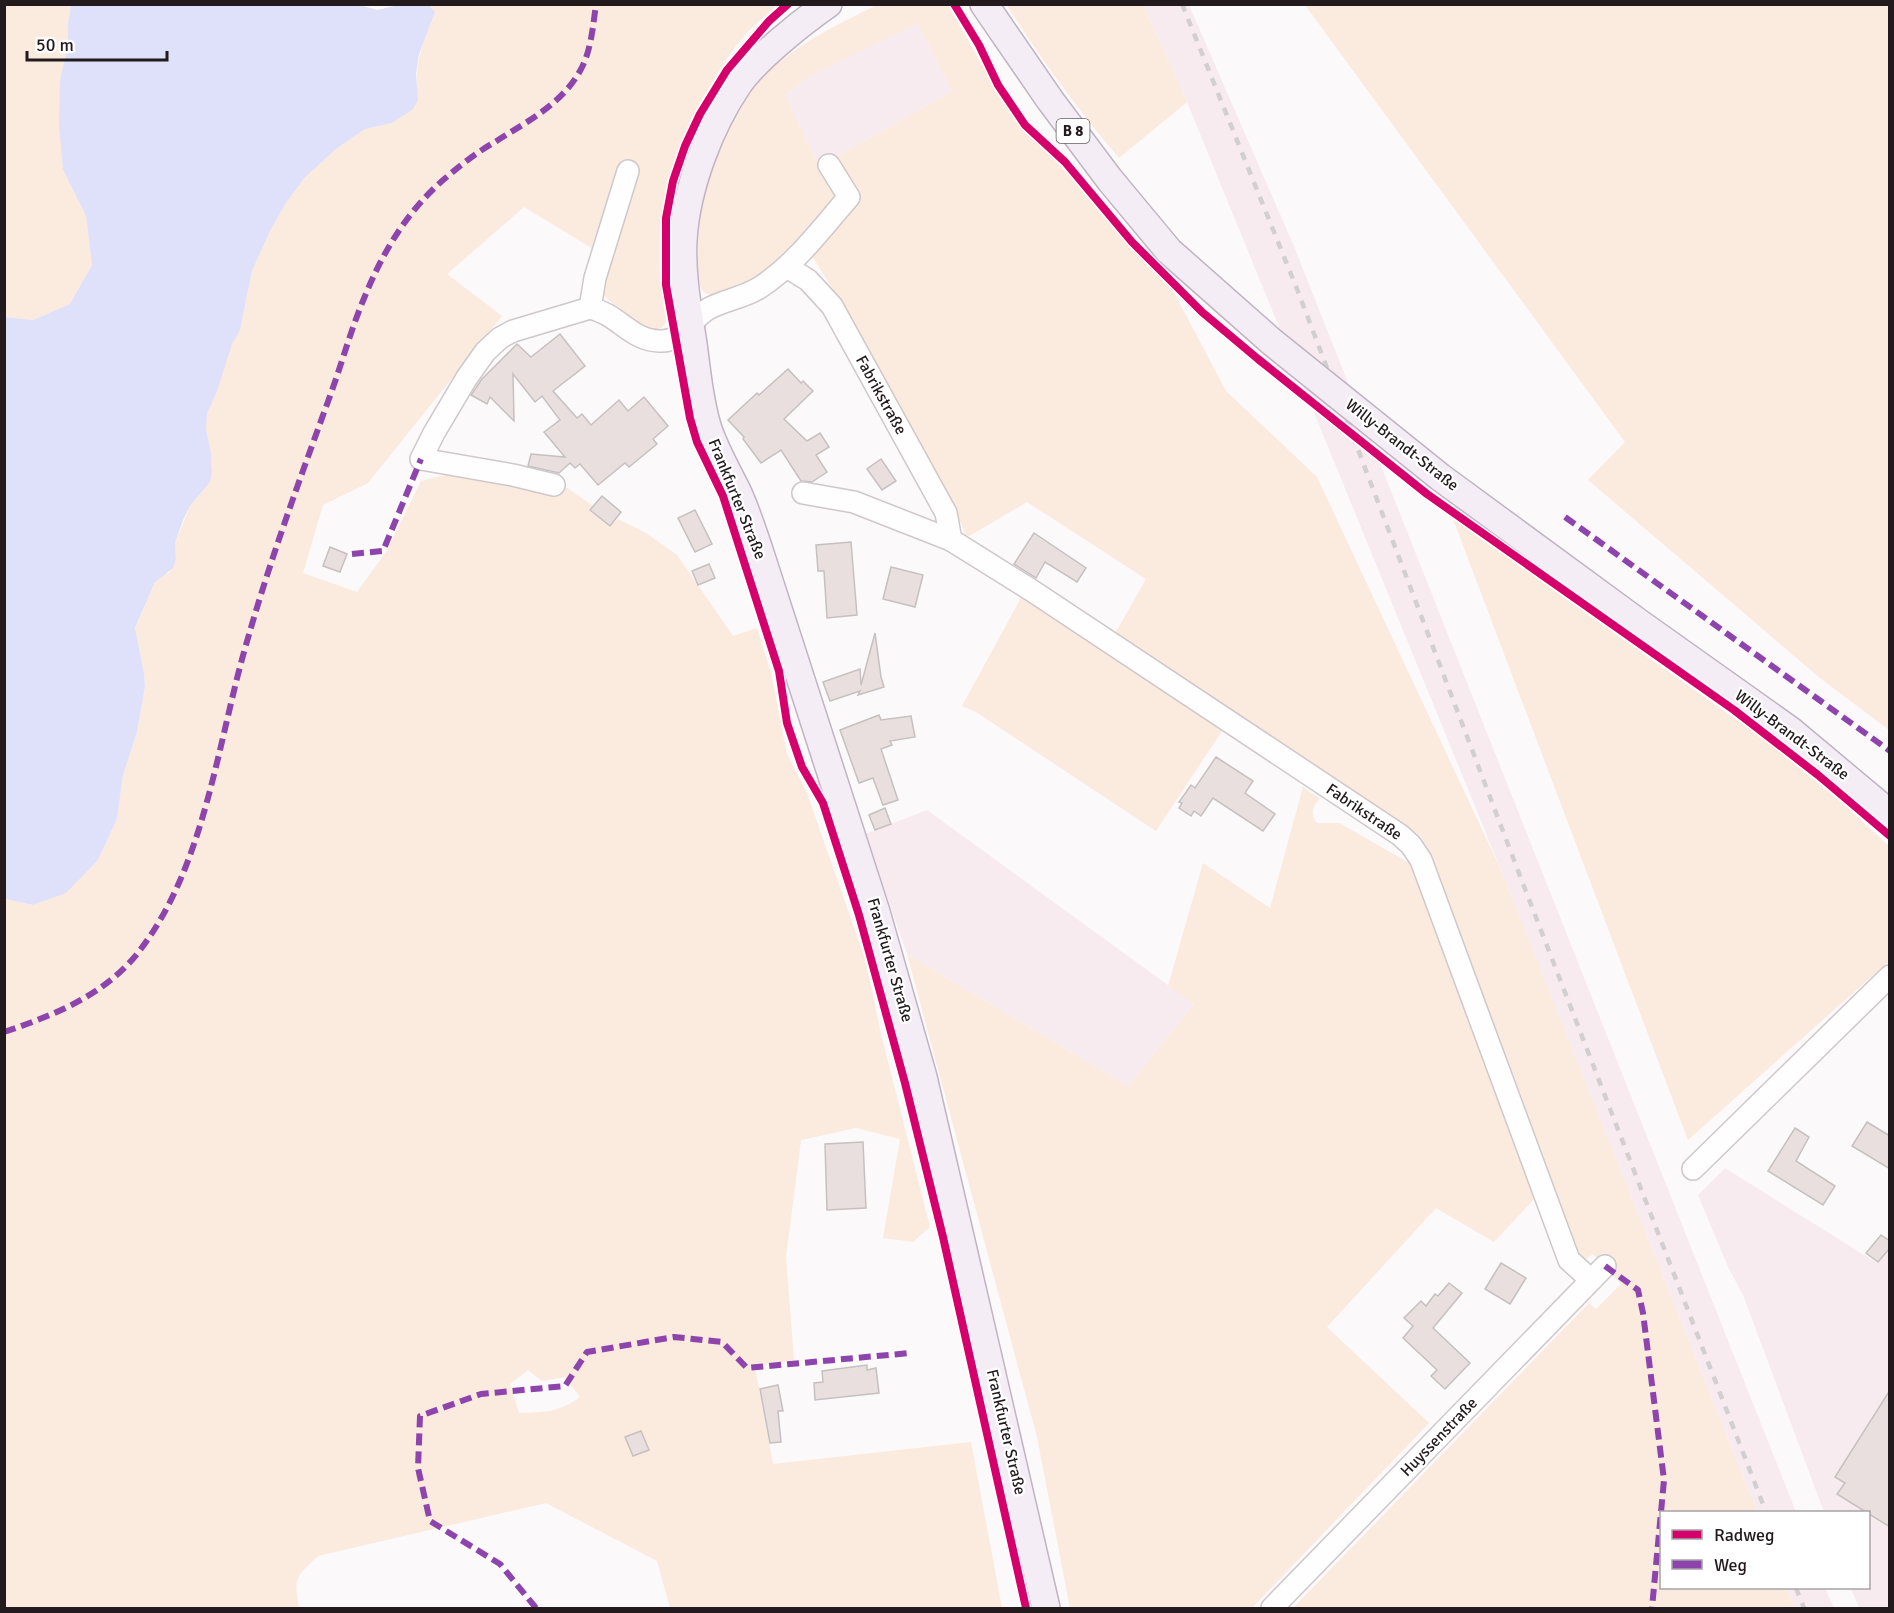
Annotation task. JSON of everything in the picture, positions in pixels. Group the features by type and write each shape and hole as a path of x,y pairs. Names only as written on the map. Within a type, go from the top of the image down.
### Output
{"main road":[{"name":"Frankfurter Straße","path":"828,4 814,13 761,59 740,81 710,137 692,189 683,239 690,325 708,430 743,505 763,561 876,912 924,1077 1046,1608"},
{"name":"Willy-Brandt-Straße","path":"984,4 1050,100 1110,180 1169,251 1272,342 1440,477 1791,731 1890,814"}],"street":[{"path":"554,485 491,470 421,459 466,380 486,352 500,338 513,330 590,308 602,310 626,329 648,340 662,342 675,338 706,310 757,289 787,267 849,197 829,165"},
{"path":"590,308 595,278 628,171"},
{"name":"Fabrikstraße","path":"787,267 808,280 832,306 946,513 951,540"},
{"name":"Fabrikstraße","path":"803,493 854,502 951,540 1400,835 1411,845 1421,860 1569,1260 1598,1273"},
{"path":"1693,1169 1890,976"},
{"name":"Huyssenstraße","path":"1272,1608 1598,1273"}],"shaded area":[{"path":"5,5 71,5 68,45 60,80 63,170 86,216 92,265 70,304 33,320 5,317"},
{"path":"429,5 777,5 735,47 696,110 672,167 661,226 661,288 666,321 662,327 650,330 642,327 600,292 636,168 627,160 595,250 524,207 447,274 502,316 368,483 323,505 303,573 357,592 386,552 421,481 465,470 553,478 593,506 591,509 609,527 618,519 646,533 677,555 733,636 757,628 771,673 787,754 807,793 865,959 882,1038 930,1227 913,1242 883,1238 900,1139 856,1128 801,1140 786,1257 794,1360 755,1366 773,1464 971,1442 1002,1608 670,1608 657,1561 546,1503 318,1556 298,1579 299,1608 5,1608 4,899 33,905 65,893 98,860 117,819 123,775 137,732 145,688 135,629 155,582 163,574 169,573 176,559 175,543 190,506 210,482 212,472 211,452 206,430 207,414 217,391 231,344 240,330 252,271 271,229 305,176 336,149 365,129 392,123 418,100 417,76 420,55 435,12","holes":["528,1370 542,1381 565,1377 580,1397 558,1409 519,1413 510,1384"]},
{"path":"877,5 948,5 1019,125 1055,159 1125,240 1172,289 1226,391 1317,477 1501,870 1757,1511 1660,1511 1660,1589 1786,1589 1795,1608 1293,1608 1589,1303 1596,1309 1621,1284 1593,1254 1586,1259 1574,1251 1421,836 1331,780 1113,637 1146,579 1027,502 966,538 962,525 834,291 809,251 762,276 716,295 707,294 701,288 698,260 701,206 721,140 750,93 763,78 792,52","holes":["918,23 952,91 819,167 785,95 810,76"]},
{"path":"1007,5 1143,5 1187,102 1119,158 1060,83"},
{"path":"1143,5 1189,5 1293,244 1796,1511 1757,1511 1501,870 1187,102"},
{"path":"1305,5 1889,5 1889,730 1820,678 1588,480 1625,442"},
{"path":"918,22 952,91 819,167 785,95 810,76"},
{"path":"1453,519 1762,738 1834,796 1889,846 1889,961 1688,1140"},
{"path":"1023,594 1222,731 1156,831 976,712 962,706"},
{"path":"1303,787 1320,799 1313,811 1313,817 1317,823 1339,823 1413,865 1536,1197 1494,1242 1436,1208 1327,1327 1429,1423 1252,1608 1070,1608 1037,1437 907,954 1128,1086 1194,1004 1168,986 1203,863 1270,908"},
{"path":"927,810 1194,1004 1128,1086 907,954 865,834"},
{"path":"1725,1168 1877,1263 1889,1248 1889,1608 1859,1608 1851,1589 1870,1589 1870,1511 1824,1511 1743,1295 1728,1267 1698,1195"},
{"path":"1786,1589 1825,1589 1834,1608 1795,1608"}],"water":[{"path":"356,4 377,10 399,5 429,5 435,12 419,54 416,74 418,100 412,110 392,123 365,129 336,149 305,177 271,229 252,271 240,330 232,344 207,414 206,430 211,452 212,472 210,482 190,506 175,543 176,559 173,568 155,582 135,628 145,687 137,732 123,775 117,819 98,860 66,893 33,905 5,899 5,317 33,320 70,304 92,265 86,216 63,170 59,125 60,80 68,45 71,5"}],"building":[{"path":"560,334 585,366 553,391 577,418 582,414 591,425 619,400 628,411 644,397 668,426 653,439 657,444 629,467 625,463 598,485 580,464 575,468 570,463 559,473 528,466 531,454 565,457 544,432 560,420 542,396 535,402 513,374 514,421 490,397 487,404 471,395 482,379 517,344 531,357"},
{"path":"788,369 801,383 803,381 813,391 784,419 807,441 820,433 829,447 816,455 827,472 812,482 801,481 781,450 761,463 743,439 744,437 728,420"},
{"path":"881,459 896,481 882,490 867,469"},
{"path":"602,496 621,512 610,526 590,510"},
{"path":"695,510 712,544 695,552 678,518"},
{"path":"1034,533 1086,568 1077,582 1045,562 1036,578 1014,564"},
{"path":"851,542 857,615 827,618 824,571 818,571 816,545"},
{"path":"330,547 347,554 340,572 323,566"},
{"path":"709,564 715,578 698,585 692,571"},
{"path":"891,567 923,575 915,607 883,599"},
{"path":"875,633 884,687 858,695 860,691 830,701 823,682 860,669 861,685"},
{"path":"879,715 881,720 911,716 915,737 890,741 892,745 881,749 898,800 883,805 873,778 859,783 840,730"},
{"path":"1216,757 1253,781 1245,793 1275,814 1263,831 1213,798 1201,816 1194,811 1191,816 1179,808 1182,803 1179,802 1191,785 1195,788"},
{"path":"885,808 891,824 875,830 869,815"},
{"path":"1867,1122 1890,1136 1890,1169 1852,1146"},
{"path":"1795,1128 1809,1137 1796,1161 1835,1186 1823,1205 1768,1171"},
{"path":"863,1142 866,1208 827,1210 825,1144"},
{"path":"1881,1235 1890,1241 1890,1248 1878,1262 1866,1253"},
{"path":"1501,1263 1526,1278 1510,1304 1485,1289"},
{"path":"1449,1283 1462,1293 1433,1328 1470,1363 1445,1389 1431,1376 1437,1370 1403,1338 1413,1326 1404,1318 1421,1301 1426,1306 1435,1294 1438,1296"},
{"path":"867,1365 867,1370 876,1368 879,1393 815,1400 814,1383 823,1382 822,1371"},
{"path":"778,1385 783,1411 778,1411 781,1442 770,1443 760,1389"},
{"path":"1890,1390 1890,1527 1870,1515 1870,1511 1864,1511 1837,1494 1845,1483 1835,1477"},
{"path":"641,1431 649,1450 633,1456 625,1437"}],"railway":[{"path":"1182,4 1297,289 1520,876 1766,1511"},
{"path":"1796,1589 1804,1608"}],"marked path":[{"path":"4,1032 59,1011 109,982 137,954 160,920 179,883 194,843 207,802 237,678 266,577 355,321 372,279 390,245 410,215 435,187 477,153 542,112 572,83 587,56 596,4"},
{"path":"352,554 383,551 421,459"},
{"path":"1565,517 1890,751"},
{"path":"1605,1266 1638,1290 1643,1313 1664,1480 1661,1511"},
{"path":"536,1608 500,1564 430,1521 418,1468 420,1416 481,1394 565,1386 587,1352 674,1337 722,1342 747,1368 910,1353"},
{"path":"1652,1608 1660,1523"}],"cycle path":[{"path":"788,4 769,21 727,70 700,114 685,146 673,181 666,218 666,285 690,418 697,442 723,496 779,671 787,723 802,767 823,803 859,915 905,1083 943,1237 1026,1608"},
{"path":"954,4 979,45 998,85 1025,125 1065,162 1132,242 1202,312 1427,494 1734,710 1818,775 1890,836"}]}
